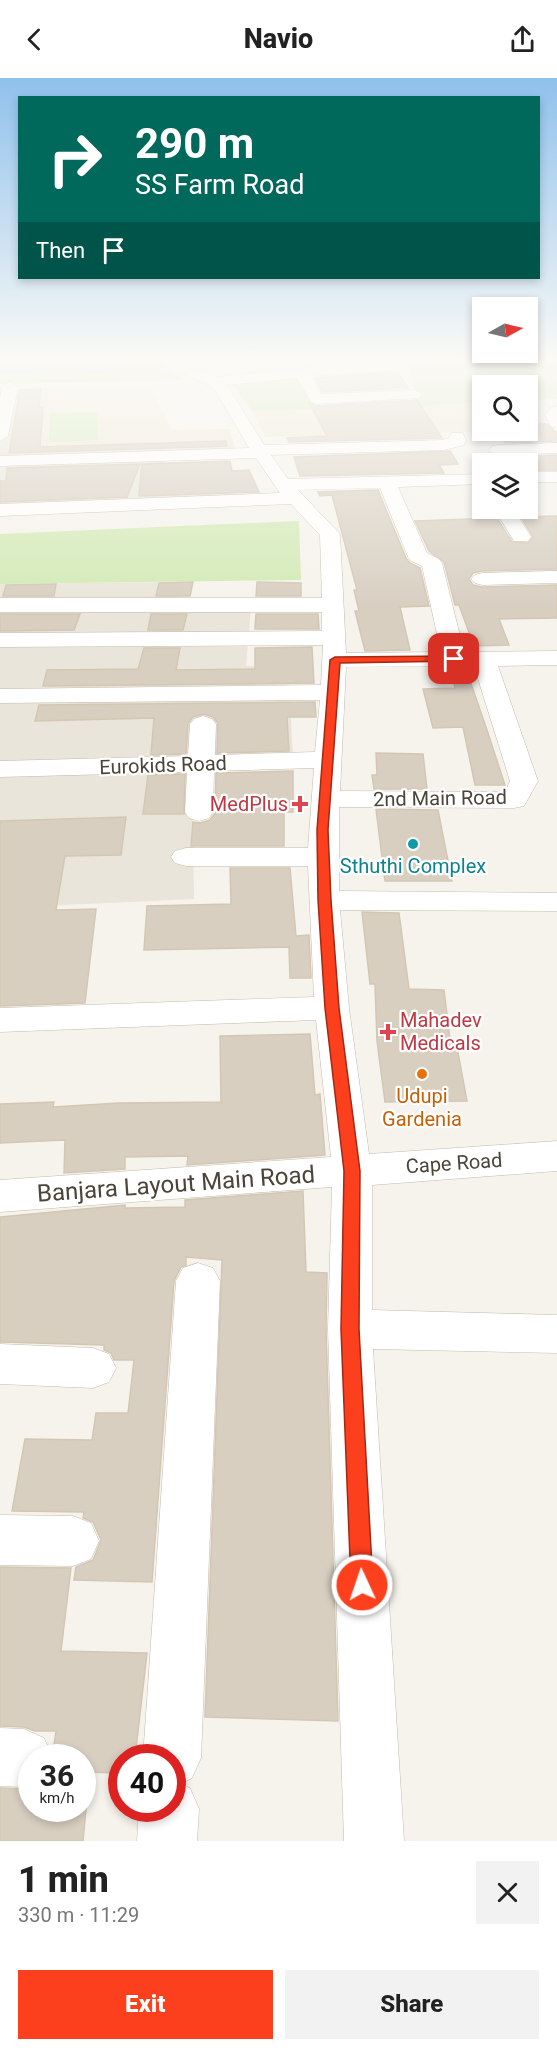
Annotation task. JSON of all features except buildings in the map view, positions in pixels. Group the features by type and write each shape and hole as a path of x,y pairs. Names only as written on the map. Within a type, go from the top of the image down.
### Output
{"street":[{"path":"255,444 289,491 330,534 334,649 325,799 324,900 332,1008 352,1171 350,1329 374,1841"},
{"path":"0,461 447,444"},
{"path":"498,450 557,448"},
{"path":"538,477 557,477"},
{"path":"0,510 231,501 289,491 386,481 472,479"},
{"path":"386,481 418,557 432,563 454,659"},
{"path":"222,482 227,488 231,501"},
{"path":"98,486 100,506"},
{"path":"510,519 521,537"},
{"path":"482,579 557,577"},
{"path":"0,605 334,649 454,659 557,658"},
{"path":"0,640 334,649"},
{"path":"0,696 334,649"},
{"name":"2nd Main Road","path":"325,799 514,800 524,781 484,659"},
{"path":"199,812 203,724"},
{"name":"Eurokids Road","path":"0,769 327,760"},
{"path":"186,857 323,857"},
{"path":"324,900 557,902"},
{"path":"0,1020 332,1008"},
{"name":"Cape Road","path":"352,1171 557,1156"},
{"name":"Banjara Layout Main Road","path":"0,1197 352,1171"},
{"path":"173,1744 198,1281"},
{"path":"350,1329 557,1334"},
{"path":"0,1364 93,1368"},
{"path":"0,1540 73,1541"},
{"path":"167,1841 168,1822"}],"shaded area":[{"path":"0,444 234,444 239,458 163,461 170,473 220,471 230,494 265,493 275,504 0,515"},
{"path":"178,582 176,608 251,609 246,666 288,665 293,756 192,758 194,899 0,908 0,584"}],"green space":[{"path":"299,521 301,580 0,584 0,534"}],"place":[{"name":"MedPlus","path":"300,804"},
{"name":"Sthuthi Complex","path":"413,844"},
{"name":"Mahadev Medicals","path":"388,1032"},
{"name":"Udupi Gardenia","path":"422,1074"}],"route":[{"path":"362,1585 350,1329 352,1171 332,1008 324,900 322,830 335,660 454,659"}]}
